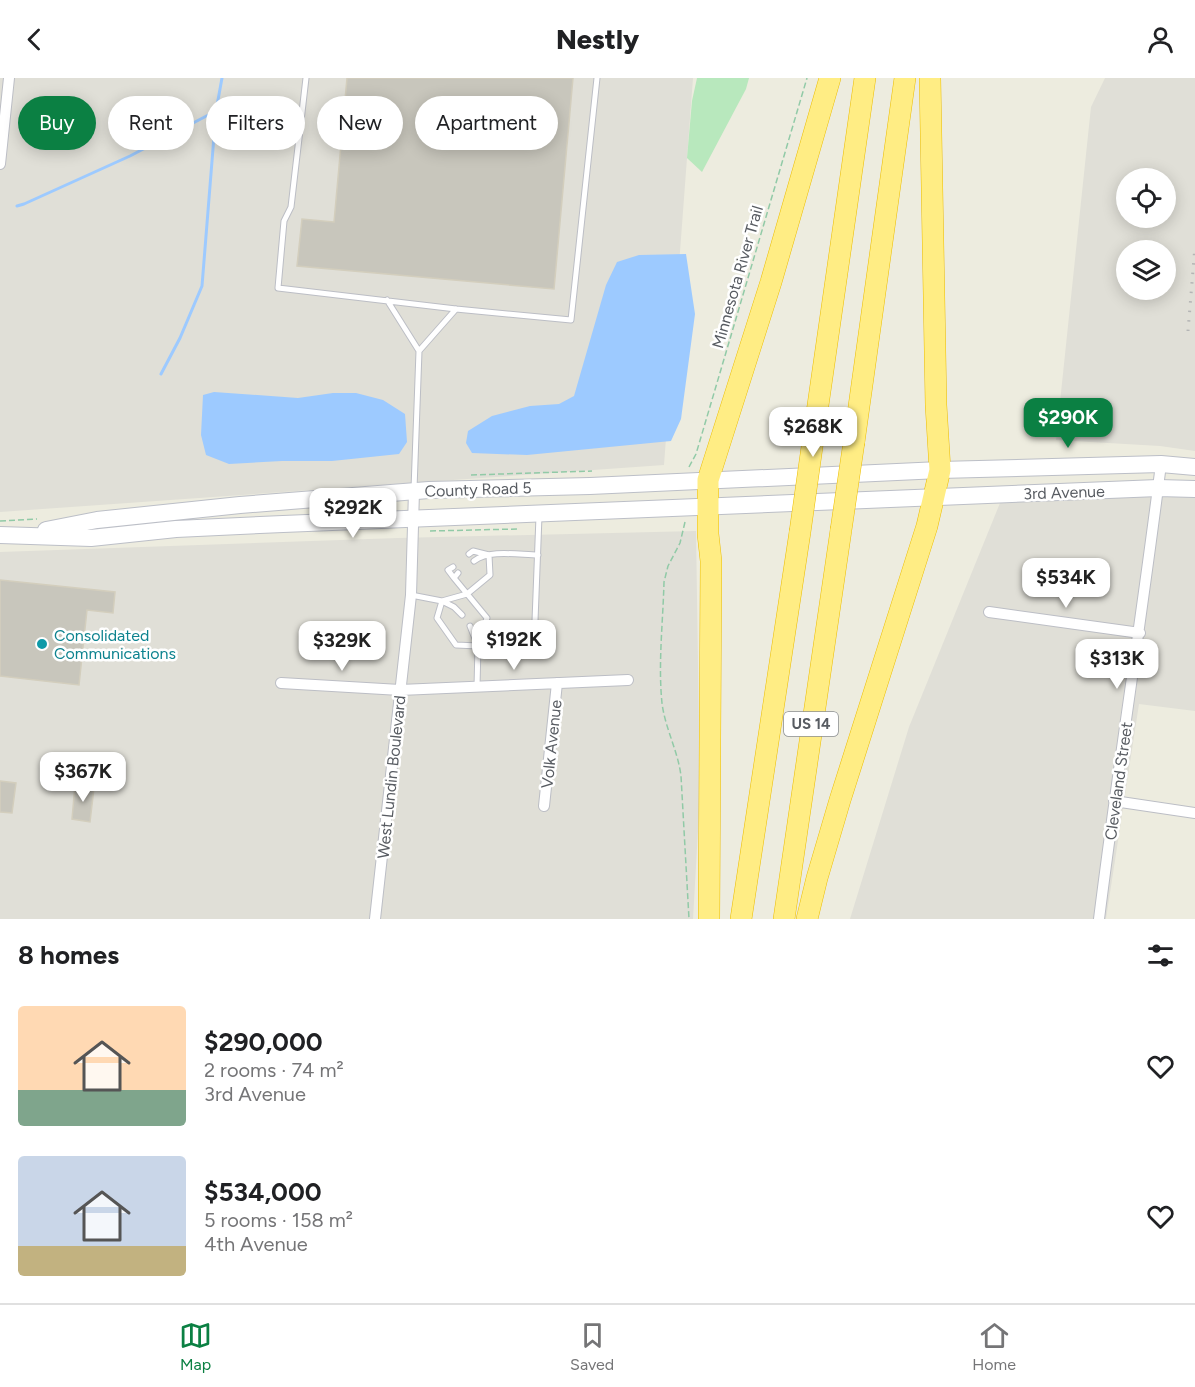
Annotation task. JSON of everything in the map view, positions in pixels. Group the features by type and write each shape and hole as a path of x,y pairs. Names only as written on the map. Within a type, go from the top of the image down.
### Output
{"highway":[{"path":"709,919 711,561 698,507 698,481 771,282 830,78"},
{"name":"US 14","path":"741,919 800,532 865,78"},
{"name":"US 14","path":"783,919 905,78"},
{"path":"807,919 840,800 915,566 940,470 934,323 930,78"}],"street":[{"path":"0,164 9,78"},
{"name":"3rd Avenue","path":"940,470 1161,464 1195,467"},
{"name":"Cleveland Street","path":"1099,919 1114,801 1140,633 1161,464"},
{"name":"County Road 5","path":"19,535 97,520 240,505 414,491 940,470"},
{"name":"3rd Avenue","path":"933,497 1158,488 1195,489"},
{"name":"West Lundin Boulevard","path":"375,919 411,595 414,491"},
{"name":"County Road 5","path":"0,535 91,538 176,529 933,497"},
{"path":"989,612 1140,633"},
{"name":"Volk Avenue","path":"281,683 400,690 628,680"},
{"name":"Volk Avenue","path":"544,806 557,683"},
{"path":"1114,801 1195,813"}],"lane":[{"path":"306,78 291,207 284,221 278,288 571,320 597,78"},
{"path":"387,300 419,351 414,491"},
{"path":"419,351 456,309"},
{"path":"442,601 437,618 456,645 534,647 539,514"},
{"path":"469,554 473,551 489,555 538,555"},
{"path":"474,561 489,555"},
{"path":"442,601 467,594 490,575 489,555"},
{"path":"453,567 448,570 456,575 467,594 487,618 478,646 477,687"},
{"path":"411,595 442,601 454,607 462,615"},
{"path":"470,626 478,646"}],"path":[{"name":"Minnesota River Trail","path":"698,481 687,470 696,454 807,78"},
{"path":"689,919 681,776 666,719 661,685 664,582 668,566 698,507"}],"shaded area":[{"path":"0,78 693,78 664,465 0,512"},
{"path":"1105,78 1195,78 1195,451 1160,446 1056,440 1091,107"},
{"path":"1146,494 1195,495 1195,711 1139,704 1106,919 850,919 909,727 1000,503"},
{"path":"696,531 700,795 693,919 0,919 0,552 398,538"}],"green space":[{"path":"697,78 749,78 746,89 702,172 687,158 692,101"}],"water":[{"path":"686,254 695,314 681,419 671,441 527,455 472,453 466,443 468,431 492,416 530,406 559,404 574,396 606,285 617,262 639,255"},
{"path":"214,392 298,398 333,393 356,393 383,400 405,414 407,442 399,454 332,461 229,464 206,455 201,435 203,395"}],"building":[{"path":"347,78 573,78 554,289 297,266 302,219 334,222 340,150 403,150 403,96 345,96"},
{"name":"Consolidated Communications","path":"0,580 115,592 113,613 87,610 79,685 0,676"},
{"path":"0,781 16,783 12,813 0,812"},
{"path":"75,785 94,788 90,822 72,819"}],"waterway":[{"path":"161,374 180,338 202,286 216,111 222,78"},
{"path":"17,206 130,156 206,116"}],"railway":[{"path":"1188,331 1195,246"}],"place":[{"name":"Consolidated Communications","path":"42,644"}]}
